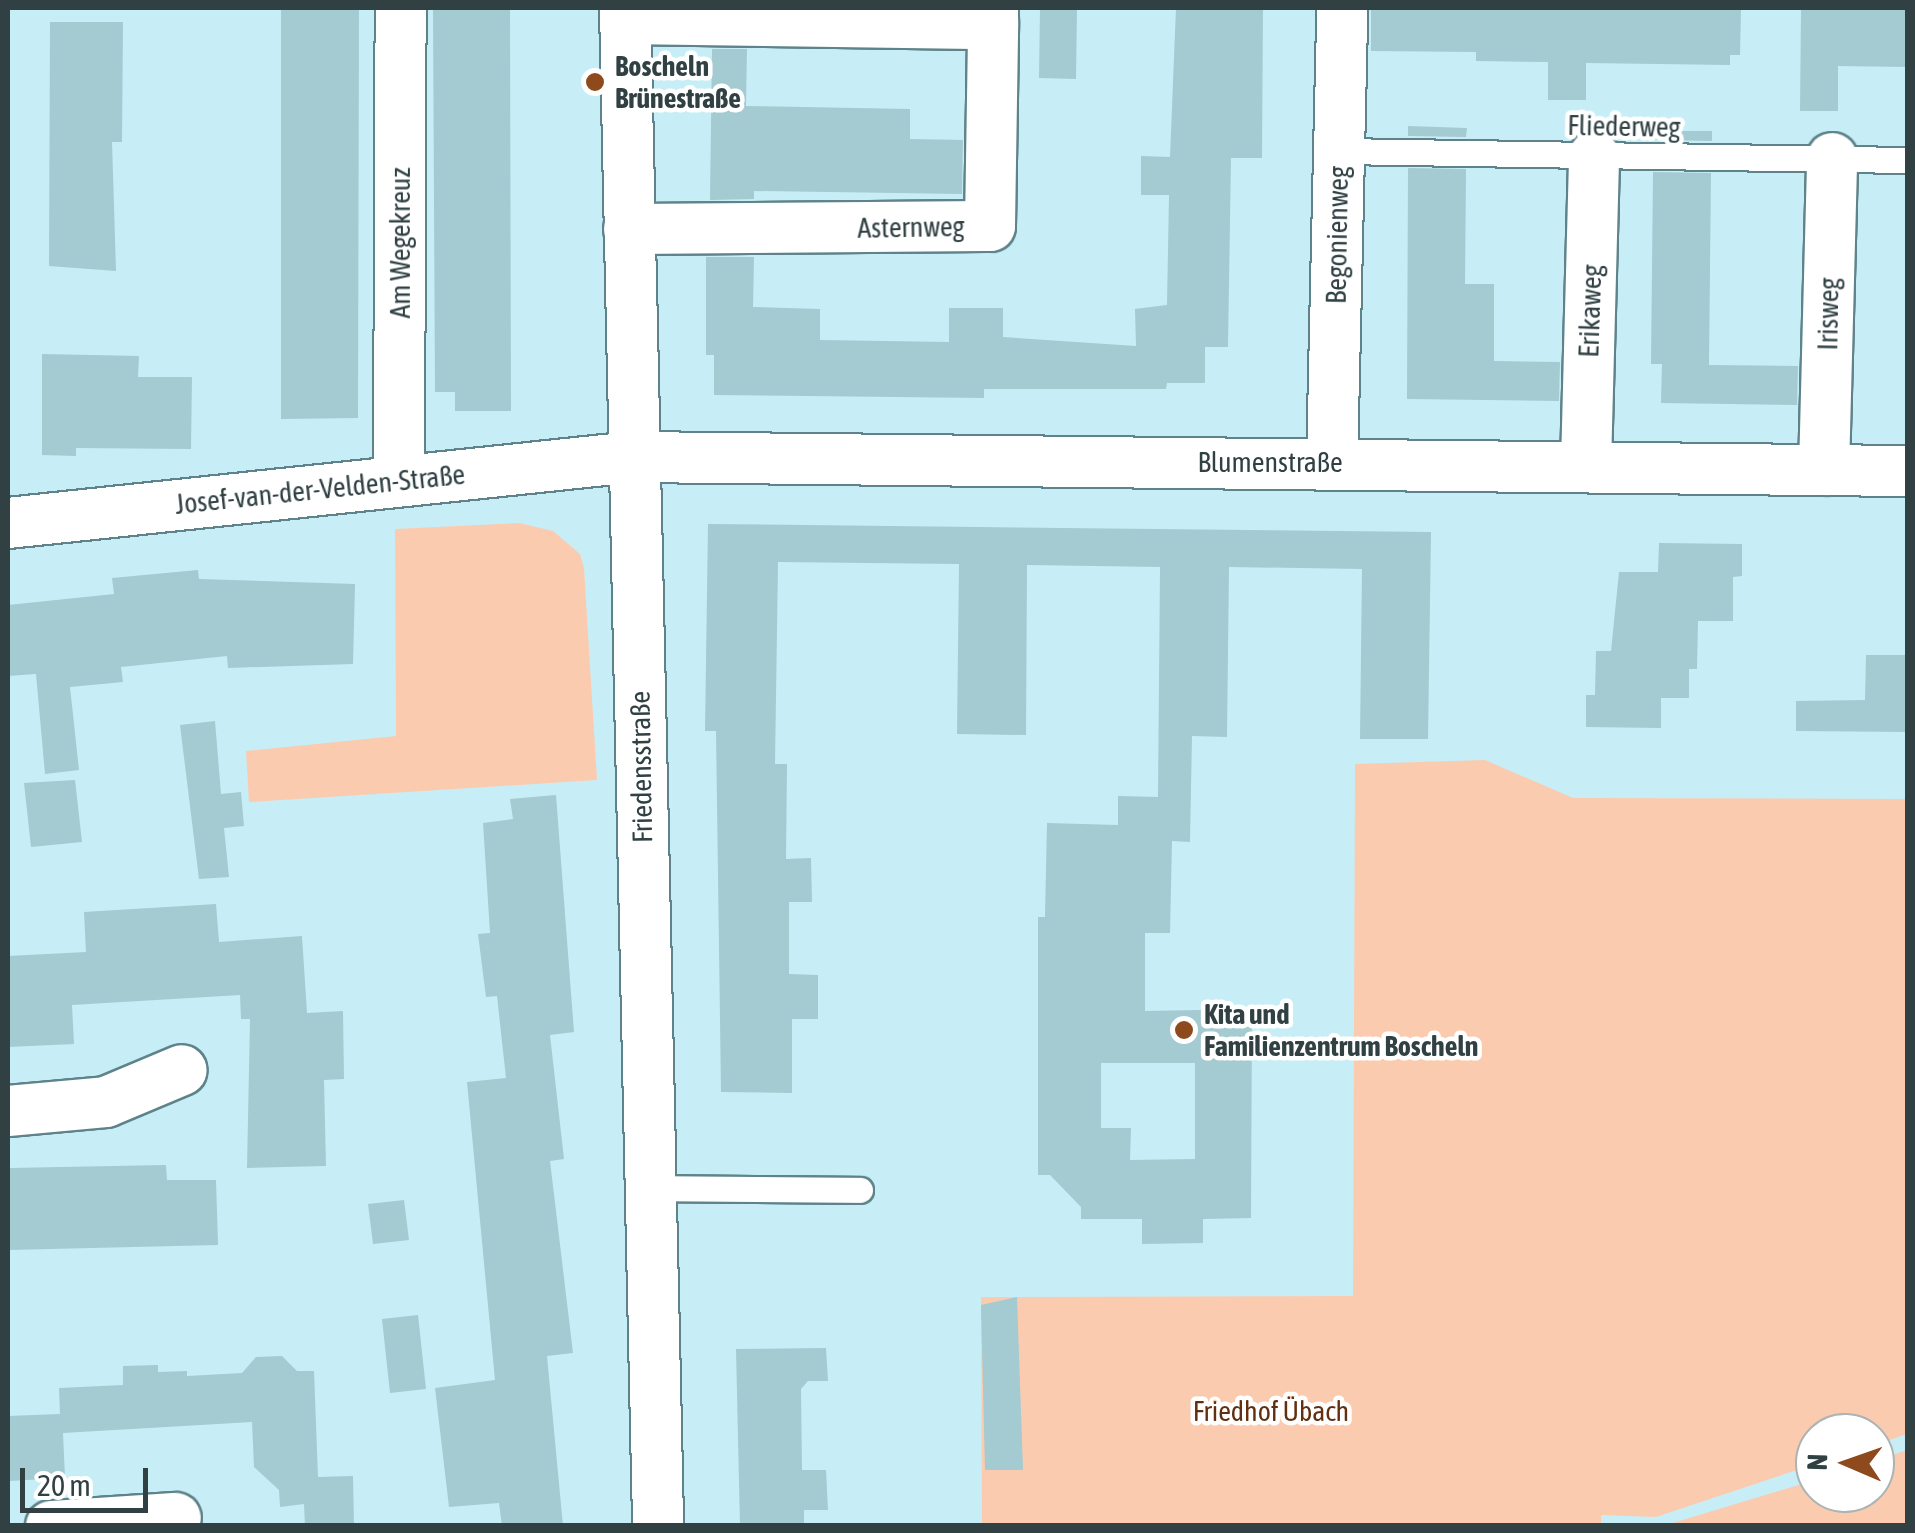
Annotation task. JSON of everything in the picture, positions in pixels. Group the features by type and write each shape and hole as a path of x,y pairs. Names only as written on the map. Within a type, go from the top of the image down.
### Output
{"street":[{"name":"Am Wegekreuz","path":"399,479 401,8"},
{"name":"Begonienweg","path":"1332,462 1342,8"},
{"path":"625,13 993,16"},
{"name":"Friedensstraße","path":"625,13 658,1526"},
{"name":"Asternweg","path":"629,229 990,226 993,16"},
{"name":"Erikaweg","path":"1586,465 1594,156"},
{"name":"Irisweg","path":"1824,470 1832,158"},
{"name":"Josef-van-der-Velden-Straße","path":"8,523 633,457"},
{"name":"Blumenstraße","path":"633,457 1908,471"},
{"path":"8,1111 106,1102 182,1070"},
{"path":"51,1526 176,1518"}],"lane":[{"name":"Fliederweg","path":"1339,151 1908,160"},
{"path":"651,1188 860,1190"}],"green space":[{"path":"519,523 553,531 580,554 597,780 249,802 246,751 396,736 395,529"},
{"name":"Friedhof Übach","path":"1485,760 1573,798 1907,799 1907,1434 1895,1438 1895,1413 1795,1413 1795,1471 1656,1517 1601,1515 1601,1525 982,1525 981,1297 1353,1296 1355,764"},
{"path":"1907,1450 1907,1525 1666,1525 1795,1486 1795,1513 1895,1513 1895,1454"}],"building":[{"path":"281,8 359,8 358,418 281,419"},
{"path":"433,8 510,8 511,411 455,411 455,392 435,392"},
{"path":"1040,8 1077,8 1076,79 1039,78"},
{"path":"1176,8 1263,8 1262,158 1231,158 1228,347 1205,347 1205,383 1167,383 1166,389 984,389 984,398 714,395 714,355 706,355 706,257 754,257 753,307 820,309 820,340 949,342 949,308 1003,308 1003,337 1136,346 1135,309 1167,305 1169,195 1141,195 1141,156 1170,157"},
{"path":"1371,8 1741,8 1740,55 1730,55 1730,65 1586,63 1586,100 1548,100 1548,62 1476,61 1476,52 1371,51"},
{"path":"1801,8 1908,8 1908,67 1838,66 1838,111 1800,111"},
{"path":"50,22 123,22 122,142 112,142 116,271 49,266"},
{"path":"712,49 747,49 746,106 910,109 910,139 963,140 962,194 754,191 754,199 710,200"},
{"path":"1408,126 1467,128 1466,137 1408,136"},
{"path":"1655,131 1712,131 1712,141 1655,140"},
{"path":"1408,168 1466,169 1465,284 1494,284 1494,361 1560,362 1559,401 1407,399"},
{"path":"1653,172 1711,173 1709,365 1798,366 1797,405 1661,403 1662,364 1651,364"},
{"path":"42,354 139,356 138,377 192,377 191,449 76,448 76,456 42,455"},
{"path":"708,524 1431,532 1428,739 1360,739 1362,569 1229,567 1227,737 1192,736 1190,842 1172,841 1170,933 1145,933 1145,1011 1252,1009 1251,1218 1203,1219 1203,1243 1142,1244 1142,1219 1081,1219 1081,1207 1050,1175 1038,1175 1038,917 1045,917 1047,823 1118,825 1118,796 1158,797 1160,567 1027,565 1026,735 957,734 959,564 778,562 775,764 787,764 786,859 811,858 812,902 789,902 789,974 818,975 818,1019 792,1019 792,1093 721,1092 716,731 705,731","holes":["1101,1063 1195,1063 1195,1159 1130,1160 1131,1128 1101,1128"]},
{"path":"1659,543 1742,544 1742,576 1733,577 1733,621 1698,621 1697,669 1689,669 1689,698 1661,698 1661,728 1586,727 1586,695 1595,695 1596,651 1611,651 1619,572 1658,572"},
{"path":"198,570 199,579 355,584 353,664 228,668 227,656 121,667 123,682 70,687 79,770 45,774 36,674 8,676 8,605 114,594 112,578"},
{"path":"1866,655 1908,655 1908,732 1796,731 1796,701 1865,700"},
{"path":"215,721 221,794 241,792 244,826 224,828 229,877 199,879 180,725"},
{"path":"75,780 82,842 31,847 24,783"},
{"path":"556,795 574,1032 550,1035 564,1159 550,1161 573,1353 547,1356 563,1526 502,1526 499,1503 449,1507 435,1388 495,1380 467,1082 506,1078 497,996 486,997 478,934 490,933 483,823 513,819 510,799"},
{"path":"216,904 219,942 302,936 307,1013 343,1011 344,1079 324,1080 326,1166 247,1168 250,1019 241,1019 240,995 72,1005 74,1044 8,1047 8,956 86,952 84,912"},
{"path":"166,1165 167,1180 216,1180 218,1245 8,1250 10,1168"},
{"path":"404,1200 409,1240 373,1244 368,1204"},
{"path":"1017,1297 1023,1470 985,1470 981,1305"},
{"path":"418,1315 426,1389 390,1393 382,1319"},
{"path":"826,1348 828,1381 808,1381 801,1389 802,1470 826,1470 828,1510 804,1510 804,1526 740,1526 736,1349"},
{"path":"282,1356 297,1371 314,1371 318,1477 353,1476 354,1526 305,1526 304,1504 280,1507 279,1490 254,1467 252,1422 63,1433 65,1478 8,1481 8,1416 60,1414 59,1388 123,1385 123,1366 158,1365 158,1372 187,1371 187,1376 242,1373 256,1357"}],"place":[{"name":"Boscheln Brünestraße","path":"595,82"},
{"name":"Kita und Familienzentrum Boscheln","path":"1184,1030"}]}
